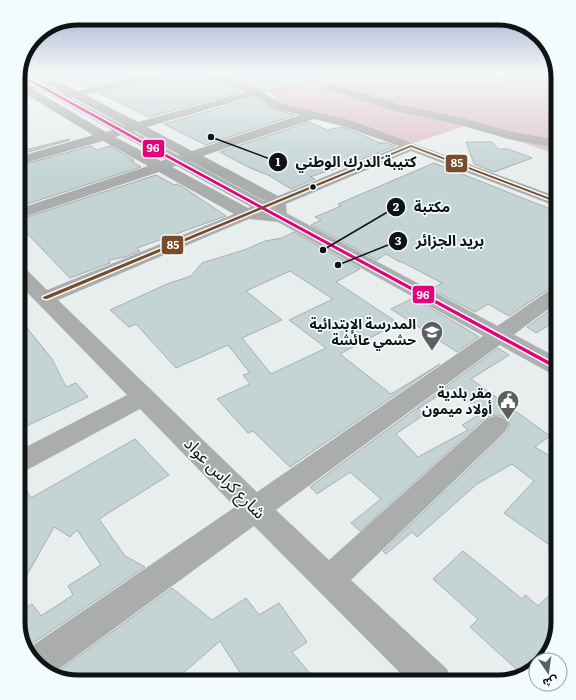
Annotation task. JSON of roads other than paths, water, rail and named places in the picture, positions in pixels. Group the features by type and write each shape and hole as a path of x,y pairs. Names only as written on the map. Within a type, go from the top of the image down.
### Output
{"main road":[{"path":"87,106 551,364"}],"street":[{"path":"53,106 104,136 246,214"},
{"path":"25,159 207,106"},
{"path":"276,106 346,124 411,146 551,199"},
{"path":"391,106 463,122 512,136 551,143"},
{"path":"25,212 314,115"},
{"path":"45,298 246,214 274,209 411,146"},
{"name":"شارع كراس عواد","path":"25,279 256,510 427,675"},
{"path":"41,661 256,510 551,298"},
{"path":"25,459 144,398"},
{"path":"329,580 496,424"}],"place":[{"name":"كتيبة الدرك الوطني","path":"211,137"},
{"name":"مكتبة","path":"323,250"},
{"name":"بريد الجزائر","path":"338,265"},
{"name":"المدرسة الإبتدائية حشمي عائشة","path":"432,352"},
{"name":"مقر بلدية أولاد ميمون","path":"508,420"}]}
